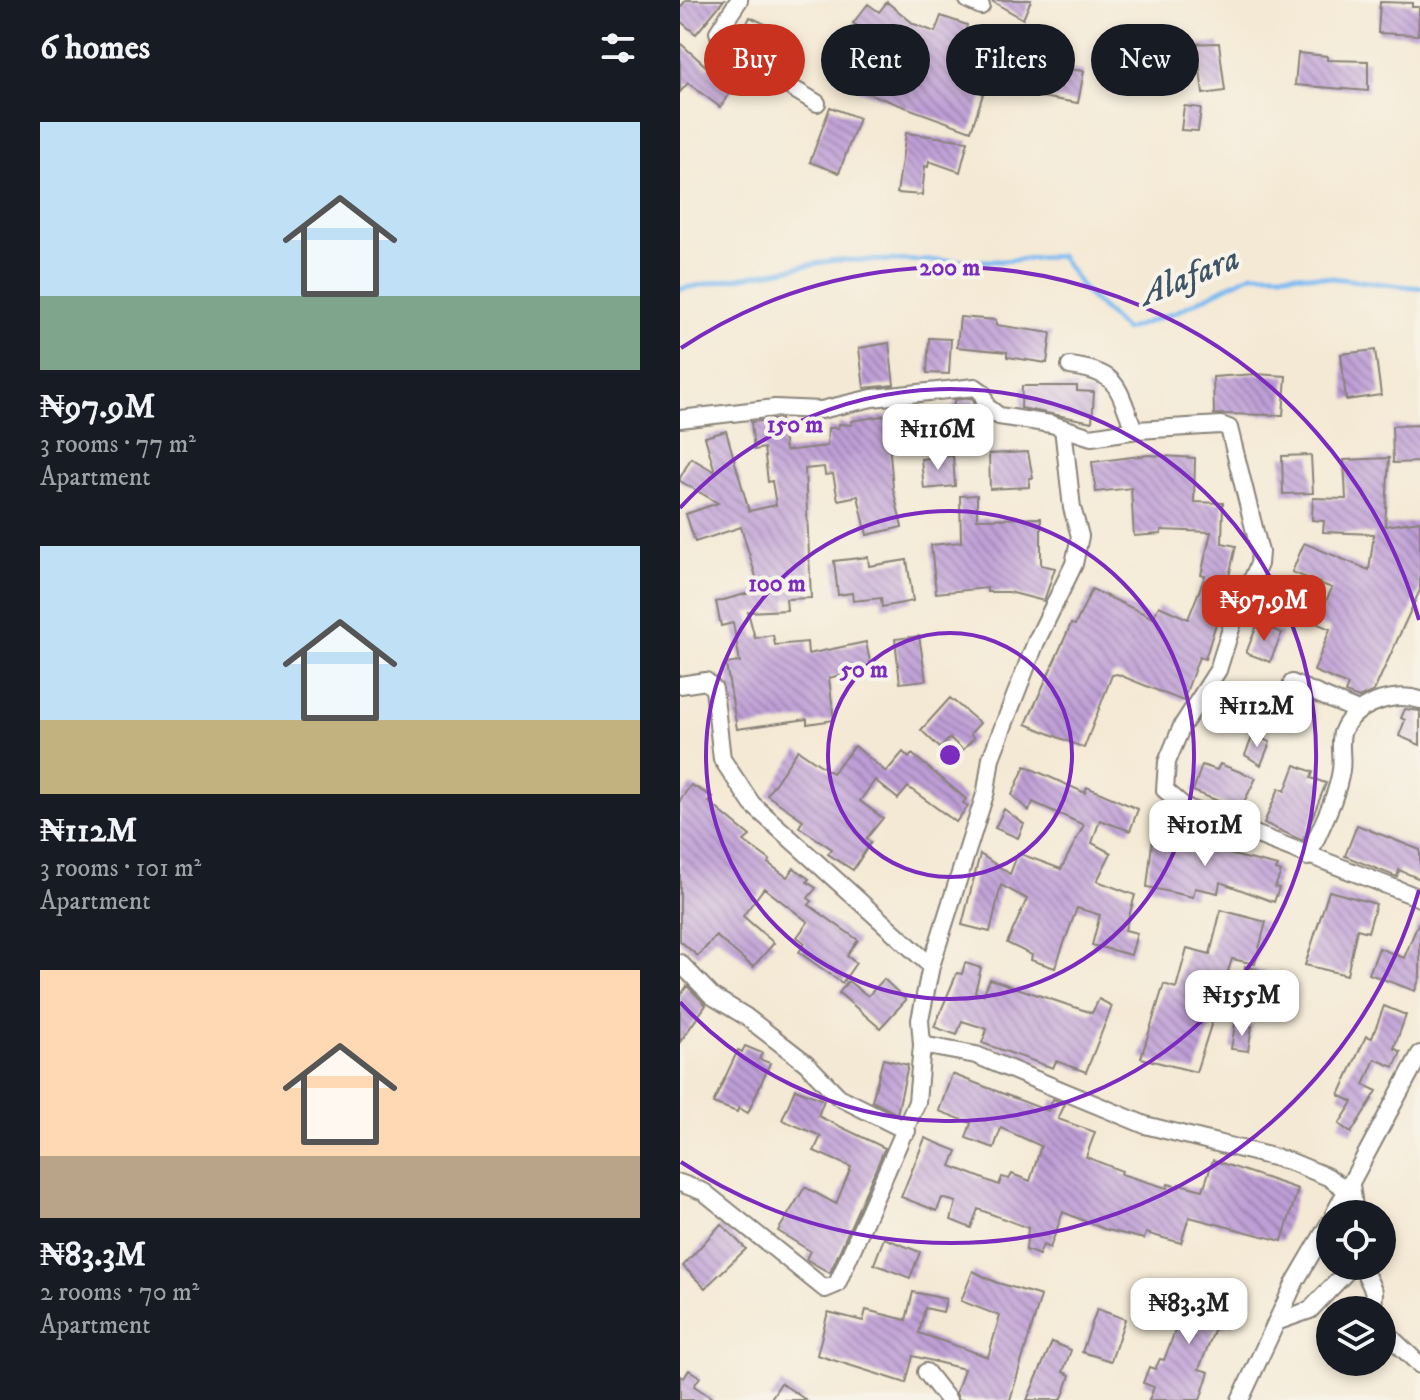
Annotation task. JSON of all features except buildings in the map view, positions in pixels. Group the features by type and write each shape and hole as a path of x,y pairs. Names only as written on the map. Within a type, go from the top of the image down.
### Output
{"street":[{"path":"739,0 718,32 723,47 817,103"},
{"path":"1070,366 1094,369 1106,375 1123,396 1137,430"},
{"path":"680,419 775,408 821,410 872,398 975,387 982,392 992,413 1091,437 1137,430 1221,425 1229,428 1260,552 1218,670 1196,698 1167,762 1165,790 1185,807 1420,898"},
{"path":"680,1183 704,1192 825,1289 837,1284 907,1131 917,1102 922,1045 920,1020 931,966 986,791 991,758 1006,713 1074,564 1080,536 1072,508 1063,428"},
{"path":"680,685 706,681 714,689 722,759 752,804 931,966"},
{"path":"1292,683 1358,711"},
{"path":"1308,857 1341,771 1342,735 1358,711 1396,695 1420,700"},
{"path":"680,963 712,996 745,1016 806,1063 839,1097 907,1131"},
{"path":"922,1045 976,1055 1145,1125 1289,1161 1350,1188"},
{"path":"1343,1200 1420,1054"},
{"path":"1350,1188 1352,1200"},
{"path":"1240,1400 1276,1322 1316,1248"},
{"path":"1276,1322 1310,1310 1339,1280"},
{"path":"1396,1342 1420,1365"},
{"path":"926,1372 948,1400"}],"waterway":[{"name":"Alafara","path":"680,289 835,260 1002,261 1060,256 1087,294 1125,330 1176,312 1252,274 1296,274 1420,288"}]}
